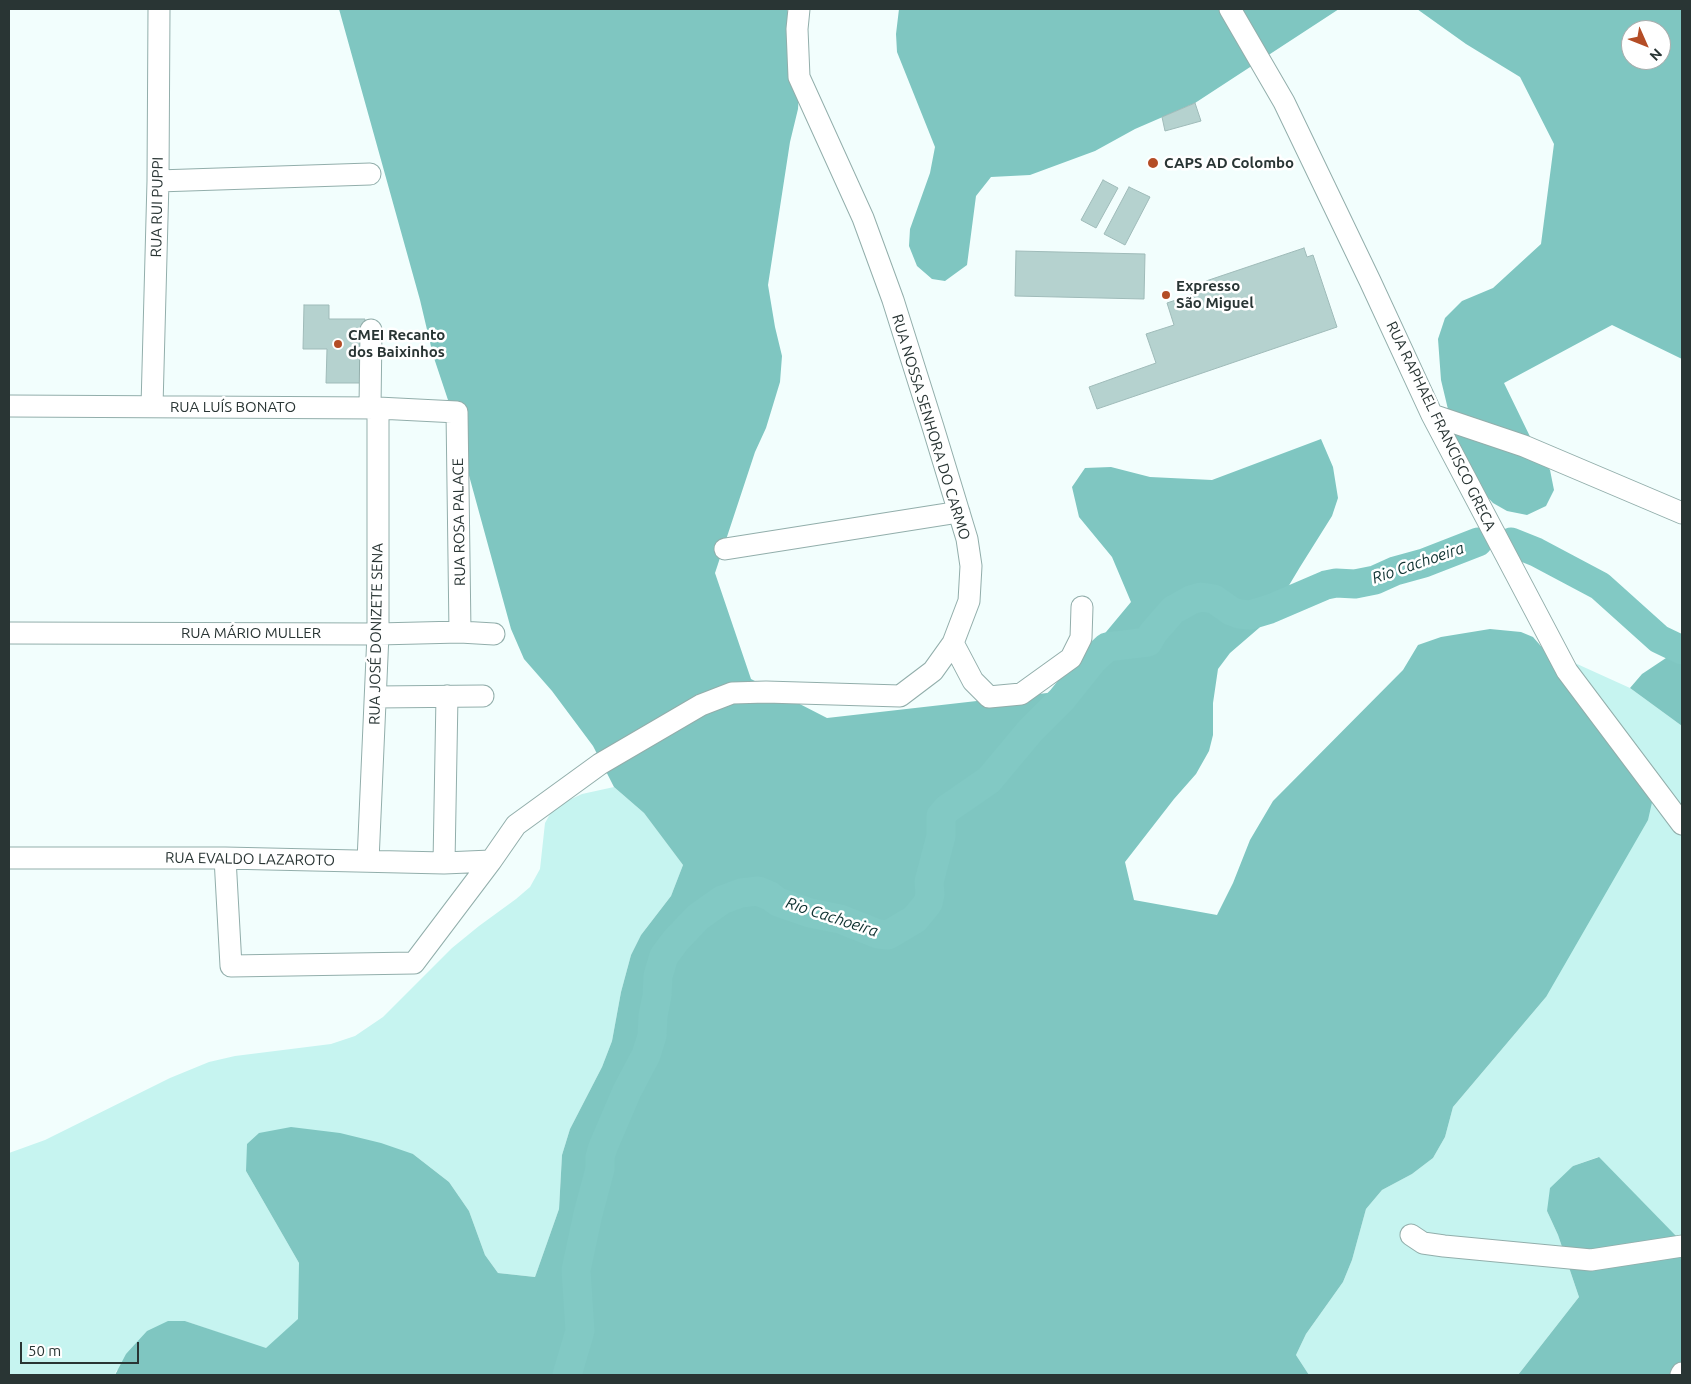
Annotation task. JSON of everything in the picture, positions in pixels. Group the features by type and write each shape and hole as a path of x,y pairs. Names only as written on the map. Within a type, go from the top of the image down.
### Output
{"street":[{"name":"RUA RUI PUPPI","path":"152,406 158,181 159,9"},
{"name":"RUA NOSSA SENHORA DO CARMO","path":"225,858 231,966 414,963 516,825 600,764 701,705 732,693 766,692 900,696 933,670 953,643 968,601 971,566 959,512 896,309 863,218 799,77 796,29 799,9"},
{"name":"RUA RAPHAEL FRANCISCO GRECA","path":"1230,9 1284,102 1432,415 1567,671 1682,824"},
{"path":"158,181 370,174"},
{"name":"RUA JOSÉ DONIZETE SENA","path":"368,861 378,634 371,330"},
{"name":"RUA LUÍS BONATO","path":"9,406 374,408 457,412"},
{"name":"RUA ROSA PALACE","path":"457,412 460,632"},
{"path":"1432,415 1524,446 1682,513"},
{"path":"725,549 959,512"},
{"path":"953,643 973,682 989,698 1021,694 1071,658 1081,638 1082,607"},
{"name":"RUA MÁRIO MULLER","path":"9,633 378,634 460,632 494,634"},
{"path":"444,863 447,696"},
{"path":"376,697 483,696"},
{"name":"RUA EVALDO LAZAROTO","path":"9,858 225,858 444,863 491,861"},
{"path":"1411,1236 1423,1243 1430,1244 1591,1260 1682,1246"}],"shaded area":[{"path":"339,9 787,9 798,52 800,78 798,109 790,142 768,285 782,356 780,382 766,428 755,452 715,573 751,679 827,718 1056,692 1131,602 1112,557 1079,517 1072,487 1085,468 1111,467 1150,477 1212,480 1321,439 1333,467 1338,498 1332,516 1276,607 1259,628 1230,653 1218,669 1213,703 1213,735 1209,751 1196,774 1125,862 1134,900 1217,915 1233,883 1250,840 1273,801 1403,670 1418,645 1441,637 1490,629 1521,632 1533,637 1615,731 1653,798 1648,820 1546,997 1453,1107 1445,1137 1433,1158 1412,1174 1382,1190 1366,1209 1352,1260 1343,1282 1306,1334 1296,1355 1309,1375 115,1375 126,1354 147,1331 168,1321 185,1321 266,1348 298,1319 299,1263 246,1171 247,1144 259,1133 291,1127 340,1133 381,1143 413,1154 449,1182 469,1211 485,1255 498,1273 535,1277 559,1209 562,1155 570,1129 602,1067 612,1041 621,992 631,955 641,935 671,896 683,865 644,813 614,787 593,746 552,691 524,659 511,629 450,406 433,355 420,300"},
{"path":"899,9 1339,9 1195,103 1135,129 1095,151 1030,175 991,177 976,196 967,265 945,281 932,279 917,266 909,246 910,229 930,173 935,147 897,52 896,34"},
{"path":"1417,9 1682,9 1682,359 1612,325 1504,383 1538,453 1550,470 1554,490 1546,506 1527,515 1507,511 1493,503 1475,484 1457,447 1441,380 1438,339 1445,318 1462,301 1493,288 1541,244 1554,144 1520,77 1466,44"},
{"path":"1544,649 1630,688 1682,726 1682,1242 1598,1157 1573,1166 1547,1211 1558,1235 1579,1297 1518,1375 1309,1375 1296,1355 1306,1334 1343,1282 1352,1260 1366,1209 1382,1190 1412,1174 1433,1158 1445,1137 1453,1107 1546,997"},
{"path":"1682,653 1682,726 1630,688 1642,674 1666,658"},
{"path":"614,787 644,813 683,865 671,896 641,935 631,955 621,992 612,1041 602,1067 570,1129 562,1155 559,1209 535,1277 498,1273 485,1255 469,1211 449,1182 413,1154 246,1171 299,1263 299,1319 266,1349 185,1321 116,1371 115,1375 9,1375 9,1153 45,1140 170,1078 209,1062 235,1056 331,1044 355,1036 383,1017 452,948 530,887 540,869 545,823 554,807 582,794"},
{"path":"1599,1157 1682,1242 1682,1375 1518,1375 1579,1297 1558,1235 1547,1211 1550,1188 1573,1166"}],"building":[{"path":"1195,103 1201,121 1165,131 1162,117"},
{"path":"1103,180 1118,188 1096,228 1081,220"},
{"path":"1129,187 1150,197 1125,245 1104,234"},
{"path":"1304,248 1307,257 1313,255 1337,327 1097,409 1089,387 1156,363 1146,334 1174,325 1167,303 1208,289 1206,281"},
{"path":"1016,251 1145,254 1144,299 1015,296"},
{"path":"304,305 329,305 329,319 365,319 364,383 326,383 327,349 303,349"}],"waterway":[{"name":"Rio Cachoeira","path":"567,1375 580,1331 576,1270 600,1169 600,1157 627,1091 646,1055 652,1036 658,976 664,956 698,917 722,900 741,893 758,891 778,902 810,913 840,919 878,934 888,935 915,919 928,903 930,894 929,882 941,836 941,816 947,809 989,780 1030,731 1061,700 1093,660 1107,647 1148,642 1153,633 1173,610 1201,597 1214,599 1231,611 1239,614 1250,615 1270,609 1326,585 1336,583 1355,584 1375,580 1395,571 1424,563 1478,542"},
{"name":"Rio Cachoeira","path":"1511,542 1536,552 1600,586 1659,639 1682,650"}],"place":[{"name":"CAPS AD Colombo","path":"1153,163"},
{"name":"Expresso São Miguel","path":"1166,295"},
{"name":"CMEI Recanto dos Baixinhos","path":"338,344"}]}
